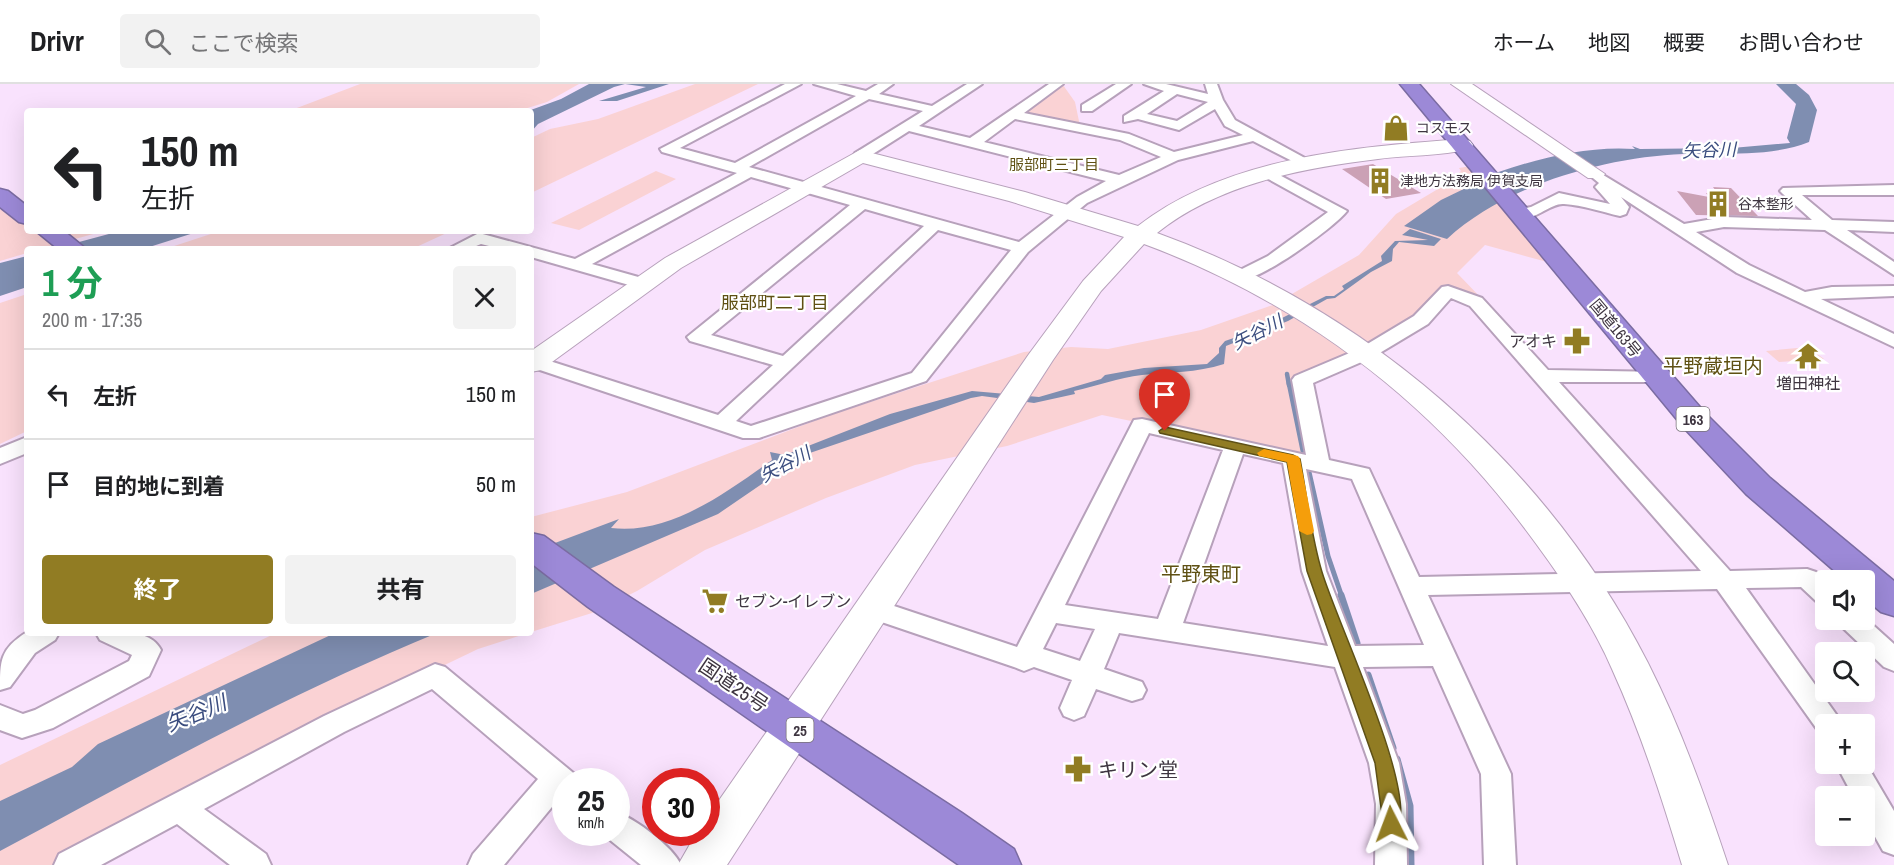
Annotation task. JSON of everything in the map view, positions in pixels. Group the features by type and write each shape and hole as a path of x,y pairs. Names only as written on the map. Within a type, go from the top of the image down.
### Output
{"highway":[{"name":"国道163号","path":"1409,84 1695,421 1758,486 1894,602"},
{"path":"2,202 24,215"},
{"path":"52,234 70,246"},
{"name":"国道25号","path":"534,546 601,597 997,865"}],"street":[{"path":"795,84 667,149 1022,248"},
{"path":"820,84 934,110"},
{"path":"577,265 887,84"},
{"path":"534,362 673,263 860,156 976,84"},
{"path":"972,142 1057,84"},
{"path":"1087,108 1125,84"},
{"path":"1150,84 1217,102"},
{"path":"1211,84 1217,102 1230,123 1307,163"},
{"path":"1460,84 1597,176 1743,269 1894,341"},
{"path":"1116,129 1175,90"},
{"path":"1136,115 1179,126 1217,102"},
{"path":"1013,115 1124,137 1173,158"},
{"path":"908,127 1120,180"},
{"path":"534,364 750,433 919,377 1022,248 1069,211 1120,180 1173,158 1255,136"},
{"path":"701,865 1094,280 1141,234 1199,200 1268,173 1307,163 1395,150 1463,145"},
{"path":"860,156 1069,211 1141,234 1240,277 1293,305 1361,350 1426,399 1514,488 1584,581 1621,644 1678,773 1705,865"},
{"path":"1240,277 1274,260 1340,211 1268,173"},
{"path":"1519,212 1535,211 1559,198 1620,211 1621,207 1617,200 1594,179 1597,176"},
{"path":"1894,190 1788,190 1833,227 1894,270"},
{"path":"787,363 698,337 861,204"},
{"path":"1682,229 1724,222 1894,227"},
{"path":"722,423 934,225"},
{"path":"462,246 479,238 509,246"},
{"path":"534,253 643,284"},
{"path":"1319,465 1302,380 1421,320 1448,291 1476,302 1736,594 1822,714"},
{"path":"1804,297 1832,292 1894,291"},
{"path":"1542,376 1657,376"},
{"path":"873,609 1024,660 1142,425 1361,474 1496,774 1500,865"},
{"path":"0,457 24,445"},
{"path":"1167,631 1235,446"},
{"path":"1293,459 1314,571 1384,763 1391,804 1391,865"},
{"path":"1411,586 1807,578 1815,586"},
{"path":"1048,612 1347,658 1442,655"},
{"path":"1074,708 1111,622"},
{"path":"1862,630 1894,660"},
{"path":"0,679 26,646 41,636"},
{"path":"0,717 22,726 43,720 139,668 148,650 116,636"},
{"path":"1027,654 1132,690"},
{"path":"70,865 334,724 435,675 552,774"},
{"path":"1857,774 1894,841"},
{"path":"484,865 552,792"},
{"path":"177,806 255,865"},
{"path":"630,837 665,865"}],"shaded area":[{"path":"360,84 579,84 547,102 528,108 297,108"},
{"path":"695,84 758,84 534,192 534,137 550,129 598,119"},
{"path":"1063,85 1075,102 1080,126 1021,113"},
{"path":"1471,166 1551,263 1485,245 1457,273 1482,299 1446,286 1413,315 1363,346 1285,298 1359,255 1396,214 1448,183 1461,171 1459,168"},
{"path":"656,171 676,179 579,230 551,223"},
{"path":"24,203 24,234 93,234 50,246 24,246 24,254 0,261 0,210"},
{"path":"211,234 444,234 418,246 174,246"},
{"path":"24,295 24,432 0,444 0,303"},
{"path":"1273,305 1348,351 1347,355 1293,377 1308,454 1301,456 1102,415 1007,446 915,465 826,498 705,550 637,591 592,613 534,631 534,516 627,492 827,416 1024,352 1071,347 1108,349 1201,330"},
{"path":"1808,347 1824,359 1779,362 1766,351"},
{"path":"270,636 519,636 478,649 214,776 53,865 0,865 0,765"}],"water":[{"path":"589,84 625,84 614,87 538,124 534,129 534,109 561,99"},
{"path":"625,84 669,84 617,101 599,101 646,87"},
{"name":"矢谷川","path":"1776,84 1796,84 1809,95 1817,110 1809,142 1795,147 1763,152 1653,156 1590,168 1558,177 1498,203 1447,239 1404,226 1441,200 1472,185 1472,182 1552,156 1615,148 1635,149 1632,146 1640,149 1732,148 1790,143 1787,138 1796,104"},
{"name":"矢谷川","path":"1410,229 1441,239 1434,246 1399,242 1393,249 1392,261 1371,272 1335,298 1327,299 1288,321 1226,346 1224,364 1193,371 1124,378 1074,391 1075,394 1034,403 982,396 971,398 804,455 718,514 534,593 534,551 619,519 611,528 654,525 675,518 716,498 754,473 772,460 770,452 785,455 890,414 972,391 1039,397 1101,379 1105,375 1144,368 1207,364 1219,353 1219,348 1225,341 1260,329 1326,296 1334,296 1344,289 1342,286 1382,261 1381,256 1395,241 1428,240 1402,235"},
{"path":"109,234 190,234 152,246 64,246"},
{"path":"24,257 24,288 0,296 0,263"},
{"name":"矢谷川","path":"329,636 430,636 270,709 0,851 0,801 72,767 98,744"}],"building":[{"name":"津地方法務局 伊賀支局","path":"1373,164 1421,193 1386,199 1342,169"},
{"name":"谷本整形","path":"1713,187 1731,188 1758,216 1696,215 1677,191 1709,197 1706,193 1718,194"}],"waterway":[{"path":"1287,374 1289,385"},
{"path":"1289,383 1303,451"},
{"path":"1309,472 1328,556 1342,597"},
{"path":"1341,595 1357,643"},
{"path":"1368,675 1393,748"},
{"path":"1397,759 1410,806 1411,865"}],"slow traffic":[{"path":"1264,453 1293,459 1307,531"}],"place":[{"name":"コスモス","path":"1396,128"},
{"name":"津地方法務局 伊賀支局","path":"1380,181"},
{"name":"谷本整形","path":"1718,204"},
{"name":"アオキ","path":"1577,341"},
{"name":"増田神社","path":"1808,356"},
{"name":"セブン-イレブン","path":"715,601"},
{"name":"キリン堂","path":"1078,769"}],"district":[{"name":"服部町三丁目","path":"1054,164"},
{"name":"服部町二丁目","path":"775,302"},
{"name":"平野蔵垣内","path":"1713,365"},
{"name":"平野東町","path":"1201,573"}],"route":[{"path":"1165,431 1293,459 1314,571 1384,763 1391,804 1391,824"}]}
